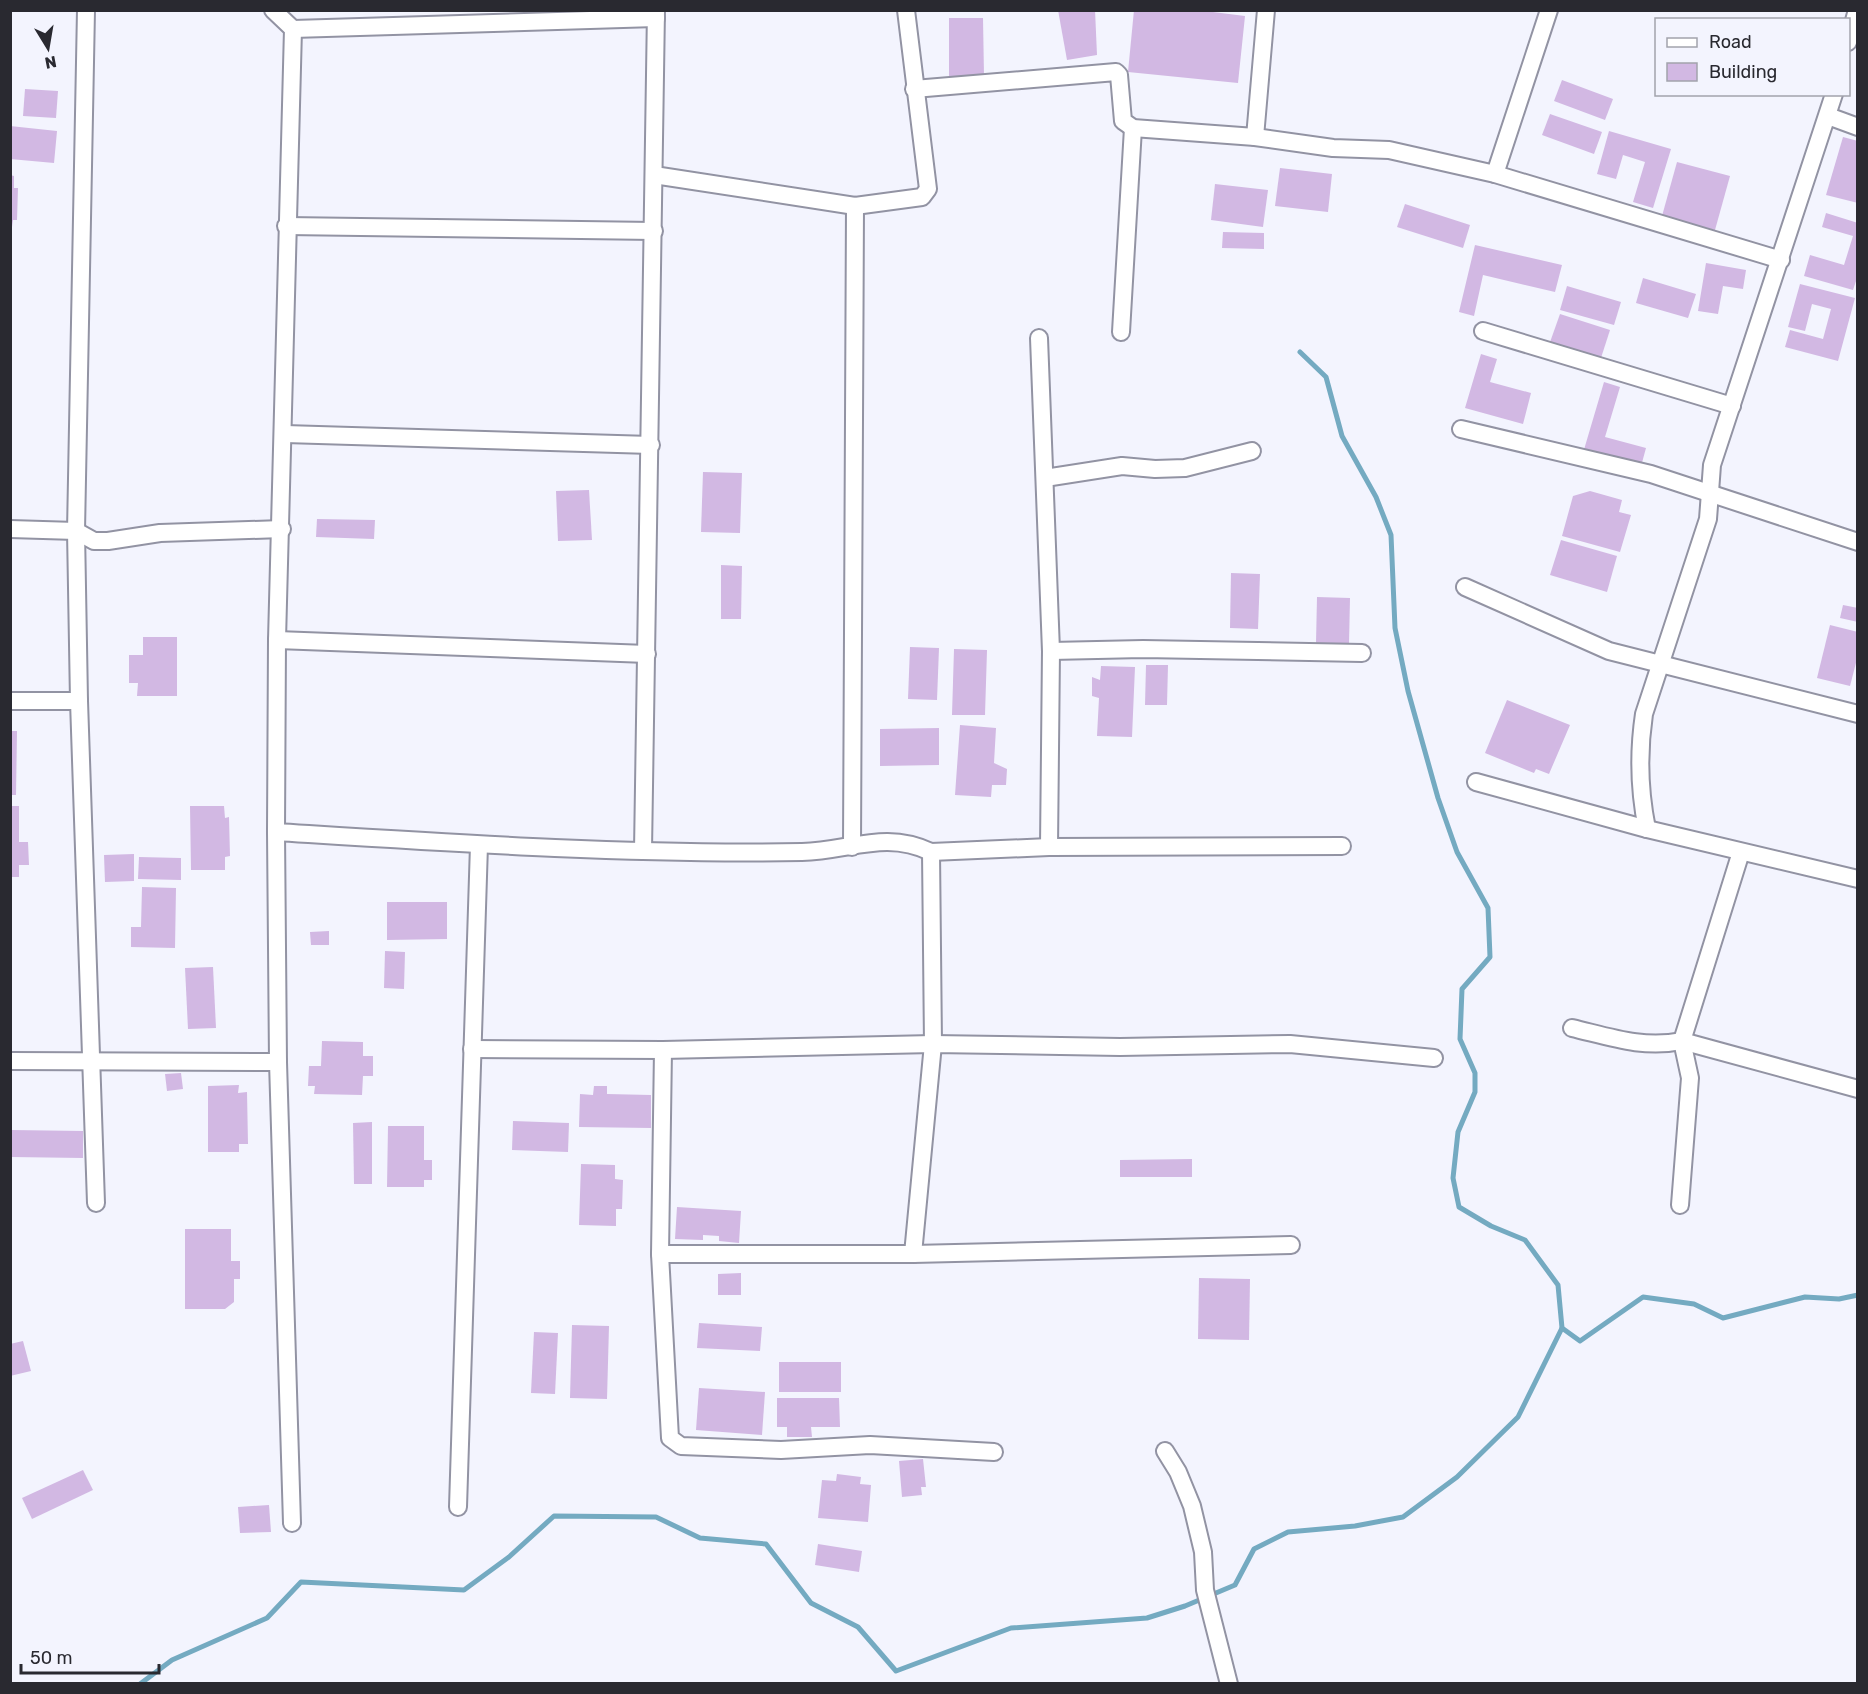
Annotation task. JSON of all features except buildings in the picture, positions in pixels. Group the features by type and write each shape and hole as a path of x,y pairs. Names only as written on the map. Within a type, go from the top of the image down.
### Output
{"street":[{"path":"86,10 76,531 79,701 96,1203"},
{"path":"273,10 293,29 656,14 643,851"},
{"path":"654,175 855,206 918,198 926,194 928,189 906,10"},
{"path":"1255,137 1266,10"},
{"path":"1496,174 1549,10"},
{"path":"1850,35 1857,10"},
{"path":"292,1523 278,1062 276,832 278,640 285,434 286,226 293,29"},
{"path":"914,89 1116,72 1119,75 1123,121 1133,128 1255,137 1333,148 1389,150 1496,174 1781,260"},
{"path":"1647,829 1640,796 1639,748 1644,714 1708,519 1712,465 1833,96"},
{"path":"1828,116 1857,127"},
{"path":"1121,332 1133,128"},
{"path":"852,847 855,206"},
{"path":"286,226 654,231"},
{"path":"1483,331 1732,406"},
{"path":"1039,338 1051,651 1048,847"},
{"path":"1461,429 1651,474 1857,542"},
{"path":"285,434 651,445"},
{"path":"1045,478 1122,466 1155,469 1185,468 1252,451"},
{"path":"10,529 76,531 93,541 108,541 160,533 282,529"},
{"path":"1465,587 1609,651 1660,666 1857,714"},
{"path":"278,640 647,654"},
{"path":"1051,651 1143,649 1362,653"},
{"path":"10,701 79,701"},
{"path":"1476,782 1647,829 1857,879"},
{"path":"276,832 479,845 643,851 799,852 896,840 914,844 931,852 1048,847 1342,846"},
{"path":"458,1507 479,845"},
{"path":"914,1254 933,1044 931,852"},
{"path":"1680,1205 1690,1078 1682,1041 1741,852"},
{"path":"1572,1028 1642,1045 1662,1045 1682,1041 1857,1089"},
{"path":"472,1049 663,1050 933,1044 1120,1047 1290,1044 1434,1058"},
{"path":"663,1050 660,1254 670,1438 681,1446 781,1450 870,1445 994,1452"},
{"path":"10,1060 90,1063 278,1062"},
{"path":"660,1254 914,1254 1290,1245"},
{"path":"1165,1450 1178,1472 1192,1506 1203,1552 1205,1590 1229,1683"}],"waterway":[{"path":"1300,352 1326,377 1342,436 1376,497 1391,535 1395,628 1408,691 1438,798 1457,852 1488,908 1490,957 1462,989 1460,1039 1475,1073 1475,1092 1458,1132 1453,1178 1459,1207 1491,1226 1525,1240 1558,1285 1562,1328 1580,1341 1643,1297 1694,1304 1723,1318 1805,1297 1839,1299 1858,1295"},
{"path":"140,1684 172,1660 267,1618 301,1582 464,1590 509,1557 554,1516 656,1517 700,1538 766,1544 811,1603 858,1627 896,1671 1011,1628 1147,1618 1185,1606 1235,1585 1254,1549 1288,1532 1355,1526 1403,1517 1457,1477 1518,1417 1562,1328"}]}
